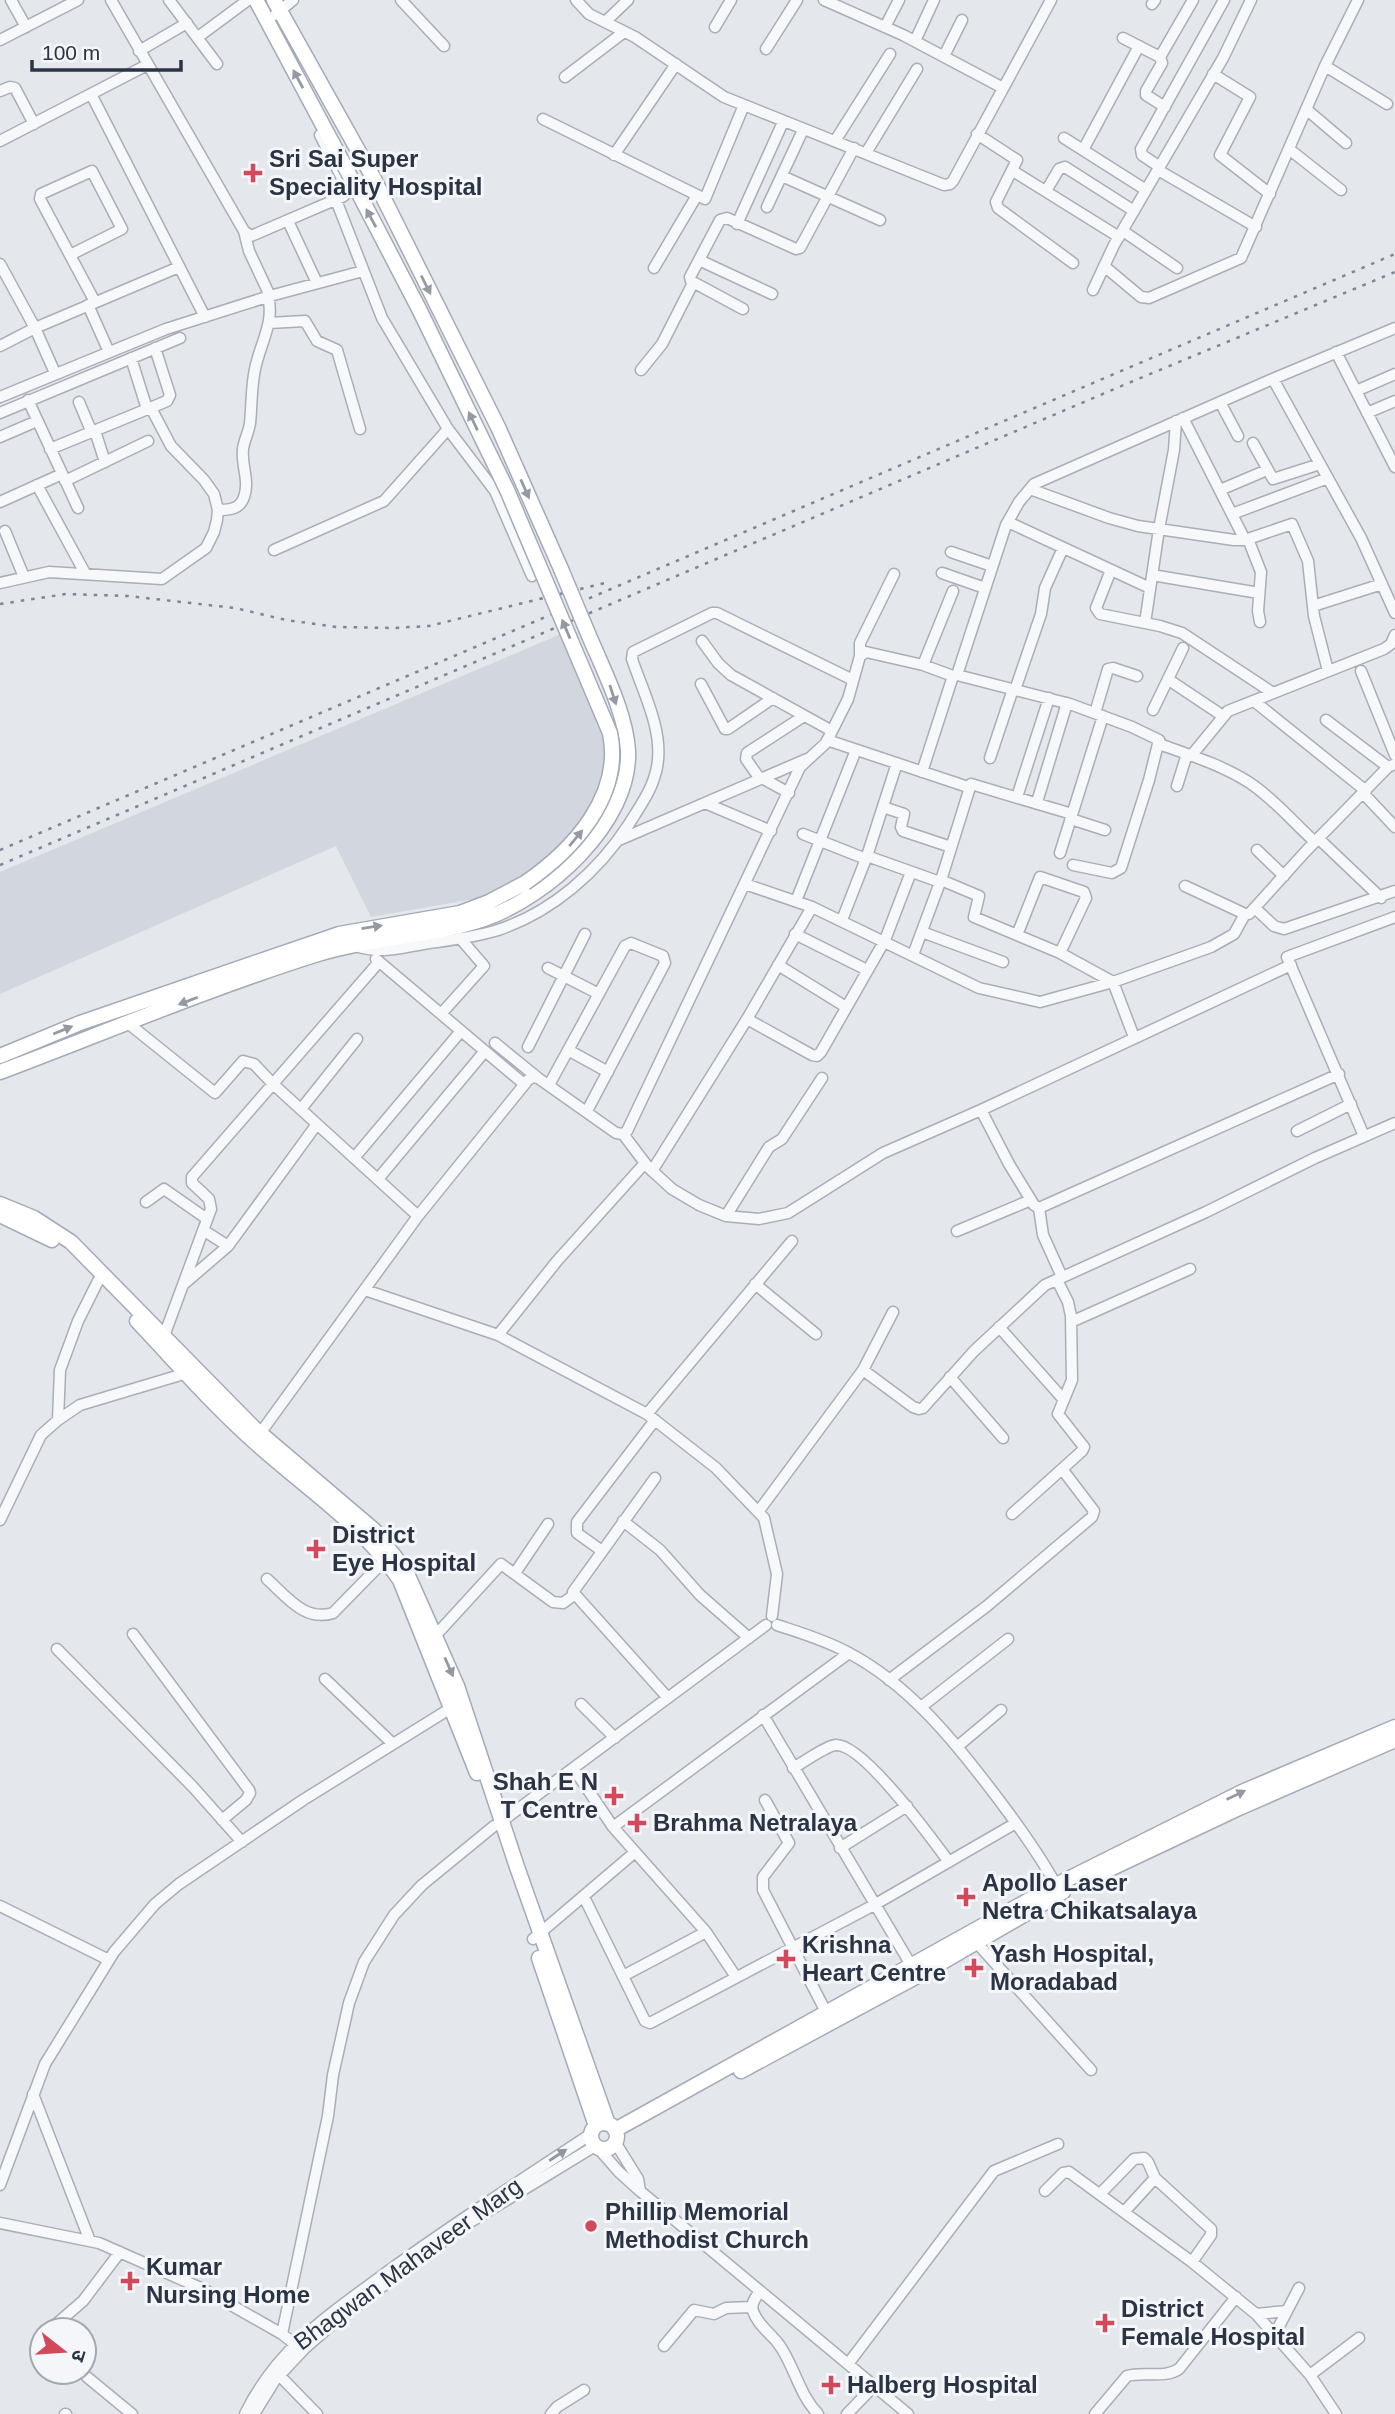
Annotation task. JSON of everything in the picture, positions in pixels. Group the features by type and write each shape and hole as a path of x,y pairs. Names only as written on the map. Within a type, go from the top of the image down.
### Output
{"main road":[{"path":"0,1072 129,1024 339,934 468,911 529,888 571,844 596,810 608,782 612,746 610,733 507,490 419,309 256,0"},
{"path":"0,1056 80,1023 222,982 358,946 438,931 486,918 580,854 611,814 621,793 626,773 626,736 610,684 582,619 498,427 362,158 277,5"},
{"path":"0,1204 34,1218 71,1242 164,1336 258,1438 374,1530 406,1571 457,1686 498,1823 604,2136"},
{"path":"0,1215 59,1244 187,1373 367,1537 386,1559 400,1580 498,1823"},
{"path":"604,2136 1056,1885 1242,1792 1395,1727"},
{"path":"604,2136 976,1942 1073,1886 1239,1808 1395,1740"}],"street":[{"path":"11,0 26,27"},
{"path":"0,40 78,0"},
{"path":"111,0 244,231 249,251 269,300 269,323 258,354 251,389 250,426 243,452 245,494 240,505 235,508 218,510"},
{"path":"169,0 217,64"},
{"path":"198,37 248,0"},
{"path":"267,22 277,5 293,0"},
{"path":"401,0 444,46"},
{"path":"579,5 593,0"},
{"path":"605,22 628,0"},
{"path":"715,27 732,0"},
{"path":"766,49 797,0"},
{"path":"824,0 915,41 1003,88"},
{"path":"849,11 855,0"},
{"path":"885,27 900,0"},
{"path":"915,41 934,0"},
{"path":"579,5 676,64 724,97 944,185 950,184 1051,0"},
{"path":"1160,57 1193,0"},
{"path":"1093,290 1121,234 1146,190 1159,168 1213,74 1249,5 1225,0 1141,152 1159,168 1256,227"},
{"path":"1104,266 1141,297 1149,298 1241,258 1325,66 1358,0"},
{"path":"944,56 962,20"},
{"path":"139,51 187,23"},
{"path":"565,77 624,32"},
{"path":"1123,38 1160,57 1163,63 1145,94 1165,107"},
{"path":"1083,150 1139,46"},
{"path":"835,141 890,54"},
{"path":"614,155 676,64"},
{"path":"0,141 147,65"},
{"path":"1325,66 1387,104"},
{"path":"866,153 917,69"},
{"path":"1213,74 1250,97 1220,155 1270,194"},
{"path":"0,91 15,88 34,124"},
{"path":"91,94 205,317"},
{"path":"244,231 251,236 344,196 346,186 320,134 313,105 328,96"},
{"path":"543,119 696,197 705,199 744,105"},
{"path":"1306,109 1346,143"},
{"path":"737,224 783,122"},
{"path":"768,207 803,130"},
{"path":"977,134 1016,157 1017,164 996,202 998,208 1073,263"},
{"path":"1064,138 1146,190"},
{"path":"743,309 693,283 690,277 720,220 727,218 796,249 800,248 854,148"},
{"path":"1289,149 1341,190"},
{"path":"1046,191 1059,169 1065,167 1134,211"},
{"path":"70,255 122,229 92,171 40,196 92,304 108,352"},
{"path":"1013,171 1177,268"},
{"path":"782,176 880,220"},
{"path":"654,268 696,197"},
{"path":"336,200 382,318 448,429 495,491 532,576"},
{"path":"289,221 317,284"},
{"path":"699,260 772,295"},
{"path":"0,264 62,376"},
{"path":"0,346 35,328 179,267"},
{"path":"0,413 28,400 62,376 108,352 205,317 363,271"},
{"path":"641,370 662,344 693,283"},
{"path":"269,323 305,321 317,341 337,350 360,429"},
{"path":"922,772 1008,522 1034,484 1395,328"},
{"path":"0,397 62,376 131,358 180,338"},
{"path":"50,449 167,401 170,396 155,348"},
{"path":"1336,352 1367,414 1390,448 1395,467"},
{"path":"0,583 49,572 157,580 167,577 206,548 214,532 218,510 209,486 171,446 149,409 131,358"},
{"path":"1356,391 1395,374"},
{"path":"1273,379 1361,538 1395,613"},
{"path":"28,400 78,508"},
{"path":"79,401 105,462"},
{"path":"1367,414 1395,401"},
{"path":"1220,402 1238,436"},
{"path":"1179,420 1247,539 1261,572 1258,611 1260,622"},
{"path":"1145,623 1179,420"},
{"path":"0,438 37,421"},
{"path":"274,551 384,501 448,429"},
{"path":"0,502 37,485 105,462 148,441"},
{"path":"1253,443 1273,479 1320,464"},
{"path":"1220,490 1267,470"},
{"path":"1232,514 1328,478"},
{"path":"37,485 85,573"},
{"path":"1030,489 1109,518 1159,528 1247,539 1288,524 1294,527 1308,561 1313,606 1328,671"},
{"path":"1008,522 1150,589"},
{"path":"5,531 23,577"},
{"path":"990,758 1041,614 1045,588 1063,548"},
{"path":"951,552 992,566"},
{"path":"1111,570 1097,612 1112,618 1182,633 1273,693"},
{"path":"942,573 985,588"},
{"path":"623,1134 800,768 830,736 848,699 860,656 860,643 894,574"},
{"path":"1152,575 1259,593"},
{"path":"1313,606 1382,584"},
{"path":"922,665 953,592"},
{"path":"358,946 376,952 501,929 552,903 590,874 617,842 645,799 653,783 659,756 657,732 632,659 633,652 712,613 717,613 853,680"},
{"path":"1177,786 1189,755 1223,716 1234,708 1384,649 1391,644 1395,635"},
{"path":"702,641 724,670 804,716 830,736 856,750 968,787"},
{"path":"1153,710 1183,648"},
{"path":"860,656 866,652 1049,698 1099,714 1157,738 1159,744 1121,868 1112,873 1073,866"},
{"path":"1060,853 1099,714 1108,669 1137,676"},
{"path":"1361,671 1395,755"},
{"path":"1168,680 1223,716"},
{"path":"701,684 725,729 773,698"},
{"path":"1017,797 1049,698"},
{"path":"1254,701 1365,792 1395,827"},
{"path":"1037,802 1067,703"},
{"path":"789,793 761,779 746,759 747,753 804,716"},
{"path":"745,884 842,920 979,988 1040,1002 1113,982 1211,947 1234,934 1250,911 1392,765 1326,720"},
{"path":"1159,744 1223,768 1251,783 1381,898"},
{"path":"796,901 856,750"},
{"path":"617,842 809,758"},
{"path":"842,920 867,857 897,763"},
{"path":"913,955 940,881 968,787 973,784 1037,802 1105,830"},
{"path":"705,803 771,831"},
{"path":"883,807 904,814 901,827 903,831 951,847"},
{"path":"803,834 979,896 974,917 1060,953 1113,982 1134,1037"},
{"path":"1257,850 1284,876"},
{"path":"747,1019 817,1056 885,940 911,872"},
{"path":"1017,935 1040,877 1084,892 1086,898 1060,953"},
{"path":"1185,886 1250,911 1280,929 1381,898 1395,891"},
{"path":"498,1335 557,1261 649,1167 747,1019 812,907"},
{"path":"1364,1136 1287,957 1395,917"},
{"path":"922,932 1003,962"},
{"path":"528,1047 586,934"},
{"path":"795,934 867,970"},
{"path":"441,1014 484,966 460,938"},
{"path":"549,1086 628,944 663,956 666,959 587,1111"},
{"path":"358,946 524,1084"},
{"path":"164,1336 211,1204 192,1183 192,1177 379,962"},
{"path":"778,965 846,1007"},
{"path":"495,1043 549,1086 616,1133 623,1134 649,1167 672,1189 699,1205 726,1216 759,1219 788,1213 883,1153 1291,965"},
{"path":"548,968 599,994"},
{"path":"129,1024 215,1093 243,1061 254,1063 273,1084 418,1216"},
{"path":"354,1158 461,1031"},
{"path":"301,1109 357,1039"},
{"path":"568,1050 608,1072"},
{"path":"378,1180 485,1051"},
{"path":"957,1231 1035,1204 1339,1074"},
{"path":"258,1438 418,1216 524,1084 533,1077 538,1078"},
{"path":"726,1216 769,1147 782,1139 822,1078"},
{"path":"1297,1131 1351,1104"},
{"path":"981,1110 1009,1164 1035,1204 1043,1235 1070,1308 1072,1385 1059,1410 1060,1418 1084,1447 1012,1514"},
{"path":"863,1370 919,1409 923,1408 950,1377 1039,1289 1395,1123"},
{"path":"183,1285 228,1246 317,1124"},
{"path":"146,1202 164,1189 207,1219"},
{"path":"203,1230 228,1246"},
{"path":"602,1551 577,1534 577,1522 651,1417 792,1241"},
{"path":"1071,1322 1190,1269"},
{"path":"58,1420 60,1370 78,1321 98,1282"},
{"path":"755,1284 816,1334"},
{"path":"282,2334 349,2003 364,1962 394,1915 422,1885 498,1823 772,1622 777,1574 764,1518 716,1468 651,1417 498,1335 365,1290"},
{"path":"758,1512 863,1370 893,1312"},
{"path":"999,1327 1064,1400"},
{"path":"0,1520 41,1435 58,1420 80,1405 187,1373"},
{"path":"950,1377 1003,1438"},
{"path":"889,1680 987,1606 1092,1517 1094,1511 1062,1469"},
{"path":"655,1478 574,1589 574,1595 668,1698"},
{"path":"624,1521 660,1550 700,1595 749,1638"},
{"path":"515,1573 548,1524"},
{"path":"267,1579 304,1612 323,1616 333,1613 386,1559"},
{"path":"435,1636 498,1565 505,1565 553,1602 563,1603 574,1595"},
{"path":"772,1622 849,1653 889,1680 921,1707 958,1746 1016,1823 1056,1885"},
{"path":"134,1634 249,1790 246,1800 222,1820"},
{"path":"921,1707 1008,1639"},
{"path":"57,1649 193,1787 242,1842"},
{"path":"613,1826 849,1653"},
{"path":"325,1679 393,1744"},
{"path":"581,1704 615,1738"},
{"path":"0,2185 44,2064 108,1960 155,1904 179,1884 303,1800 451,1708"},
{"path":"958,1746 1001,1710"},
{"path":"763,1715 911,1965"},
{"path":"793,1768 832,1746 845,1747 876,1772 907,1806 949,1862"},
{"path":"574,1769 634,1853 706,1932 736,1977"},
{"path":"765,1800 789,1843 763,1877 763,1889 826,2012"},
{"path":"840,1848 907,1806"},
{"path":"584,1897 645,2021 650,2023 874,1905 1016,1823"},
{"path":"537,1936 634,1853"},
{"path":"0,1906 108,1960"},
{"path":"623,1976 706,1932"},
{"path":"976,1942 1091,2070"},
{"path":"33,2094 90,2241"},
{"path":"604,2136 634,2171 640,2191"},
{"path":"604,2136 619,2172 908,2414"},
{"name":"Bhagwan Mahaveer Marg","path":"245,2414 256,2392 276,2364 467,2224 604,2136"},
{"path":"848,2364 994,2172 1002,2166 1058,2144"},
{"path":"1100,2194 1134,2159 1138,2157 1148,2162 1155,2178 1211,2229 1211,2235 1192,2262"},
{"path":"1045,2191 1066,2172 1192,2262 1256,2314 1275,2334 1310,2375 1336,2414"},
{"path":"1124,2212 1155,2178"},
{"path":"0,2223 90,2241 120,2252 203,2289 282,2334 299,2347"},
{"path":"66,2316 83,2301 120,2252"},
{"path":"1275,2334 1299,2288"},
{"path":"752,2307 760,2291"},
{"path":"1095,2414 1127,2376 1168,2374 1179,2369 1236,2297"},
{"path":"664,2346 694,2310 713,2314 726,2308 752,2307"},
{"path":"752,2307 763,2328 781,2347 804,2398 818,2414"},
{"path":"1256,2314 1287,2311"},
{"path":"1310,2375 1359,2337"},
{"name":"Bhagwan Mahaveer Marg","path":"254,2414 263,2396 299,2347"},
{"path":"279,2375 317,2414"},
{"path":"98,2386 132,2414"},
{"path":"847,2414 874,2386"},
{"path":"551,2414 583,2390"}],"shaded area":[{"path":"561,634 617,750 603,808 503,894 371,917 336,846 0,994 0,872"}],"railway":[{"path":"0,850 1395,254"},
{"path":"0,865 1119,387 1395,272"},
{"path":"0,604 66,594 128,596 235,608 286,620 337,627 394,628 429,626 609,582"}],"place":[{"name":"Sri Sai Super Speciality Hospital","path":"253,173"},
{"name":"District Eye Hospital","path":"316,1549"},
{"name":"Shah E N T Centre","path":"614,1796"},
{"name":"Brahma Netralaya","path":"637,1823"},
{"name":"Apollo Laser Netra Chikatsalaya","path":"966,1897"},
{"name":"Krishna Heart Centre","path":"786,1959"},
{"name":"Yash Hospital, Moradabad","path":"974,1968"},
{"name":"Phillip Memorial Methodist Church","path":"591,2226"},
{"name":"Kumar Nursing Home","path":"130,2281"},
{"name":"District Female Hospital","path":"1105,2323"},
{"name":"Halberg Hospital","path":"831,2385"}]}
